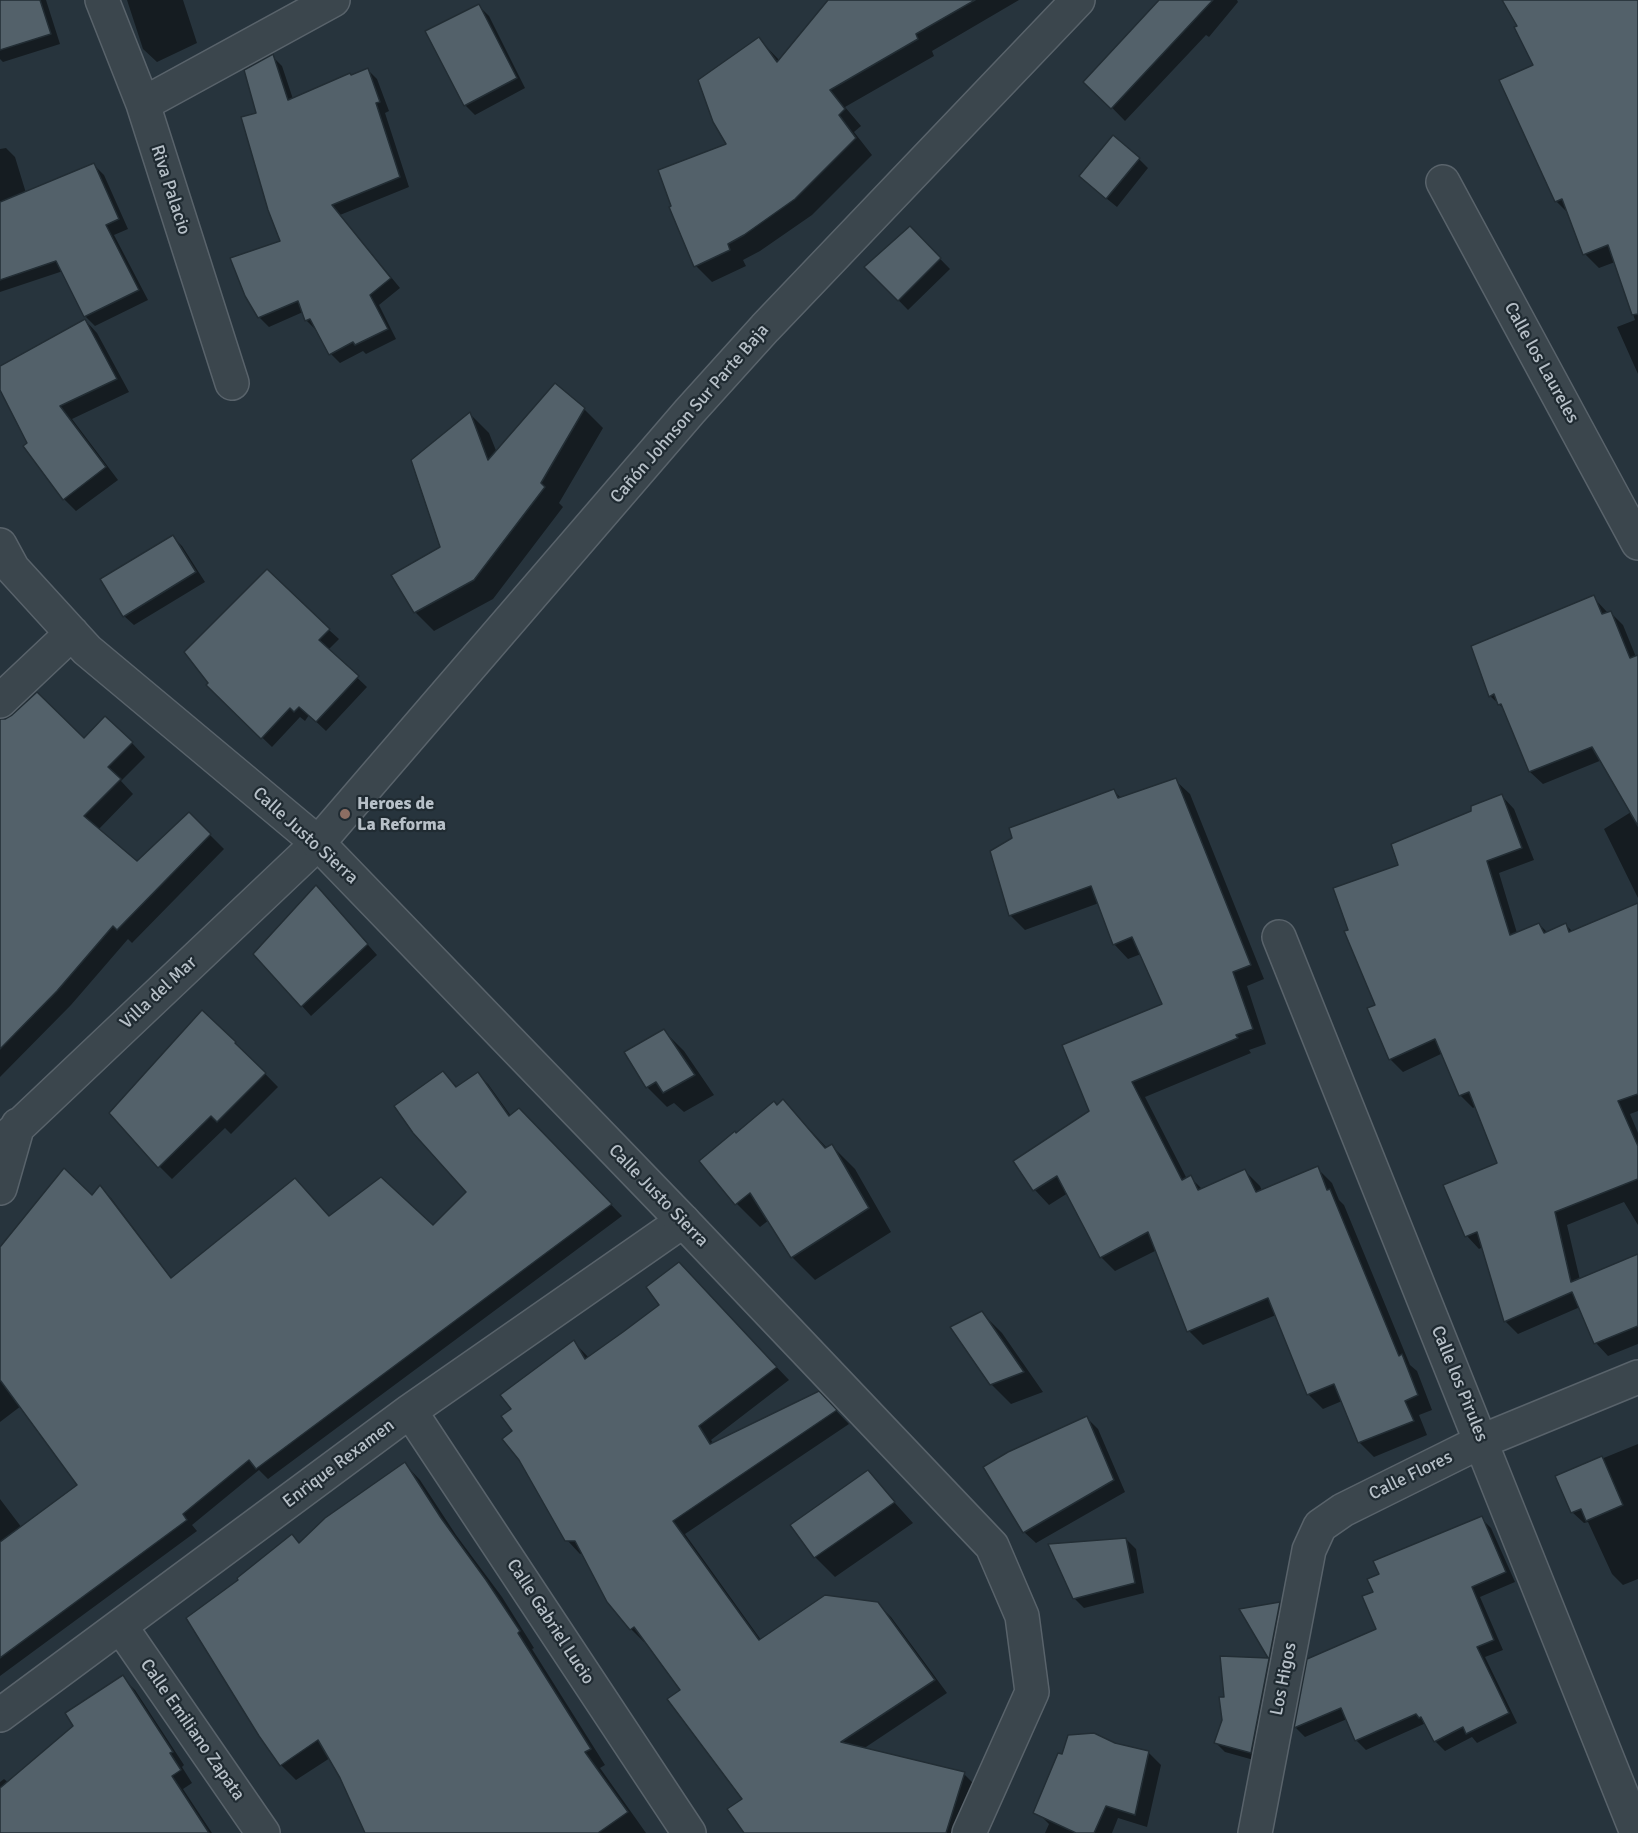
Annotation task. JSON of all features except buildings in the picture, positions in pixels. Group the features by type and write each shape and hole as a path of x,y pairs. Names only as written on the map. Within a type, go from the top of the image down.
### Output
{"street":[{"name":"Riva Palacio","path":"102,0 143,104 232,383"},
{"path":"143,104 333,0"},
{"name":"Cañón Johnson Sur Parte Baja","path":"318,843 765,328 1078,0"},
{"name":"Calle los Laureles","path":"1443,182 1636,535"},
{"path":"0,545 13,568 80,641 0,701"},
{"name":"Calle Justo Sierra","path":"80,641 318,843 683,1221 992,1546 1022,1616 1032,1692 969,1833"},
{"name":"Villa del Mar","path":"9,1134 318,843"},
{"name":"Calle los Pirules","path":"1279,937 1637,1833"},
{"path":"0,1188 9,1134"},
{"name":"Enrique Rexamen","path":"0,1715 410,1411 683,1221"},
{"name":"Calle Flores","path":"1320,1526 1342,1510 1482,1441 1638,1377"},
{"name":"Calle Gabriel Lucio","path":"410,1411 689,1833"},
{"name":"Los Higos","path":"1255,1833 1309,1551 1320,1526"},
{"name":"Calle Emiliano Zapata","path":"121,1627 263,1833"}],"place":[{"name":"Heroes de La Reforma","path":"345,814"}]}
